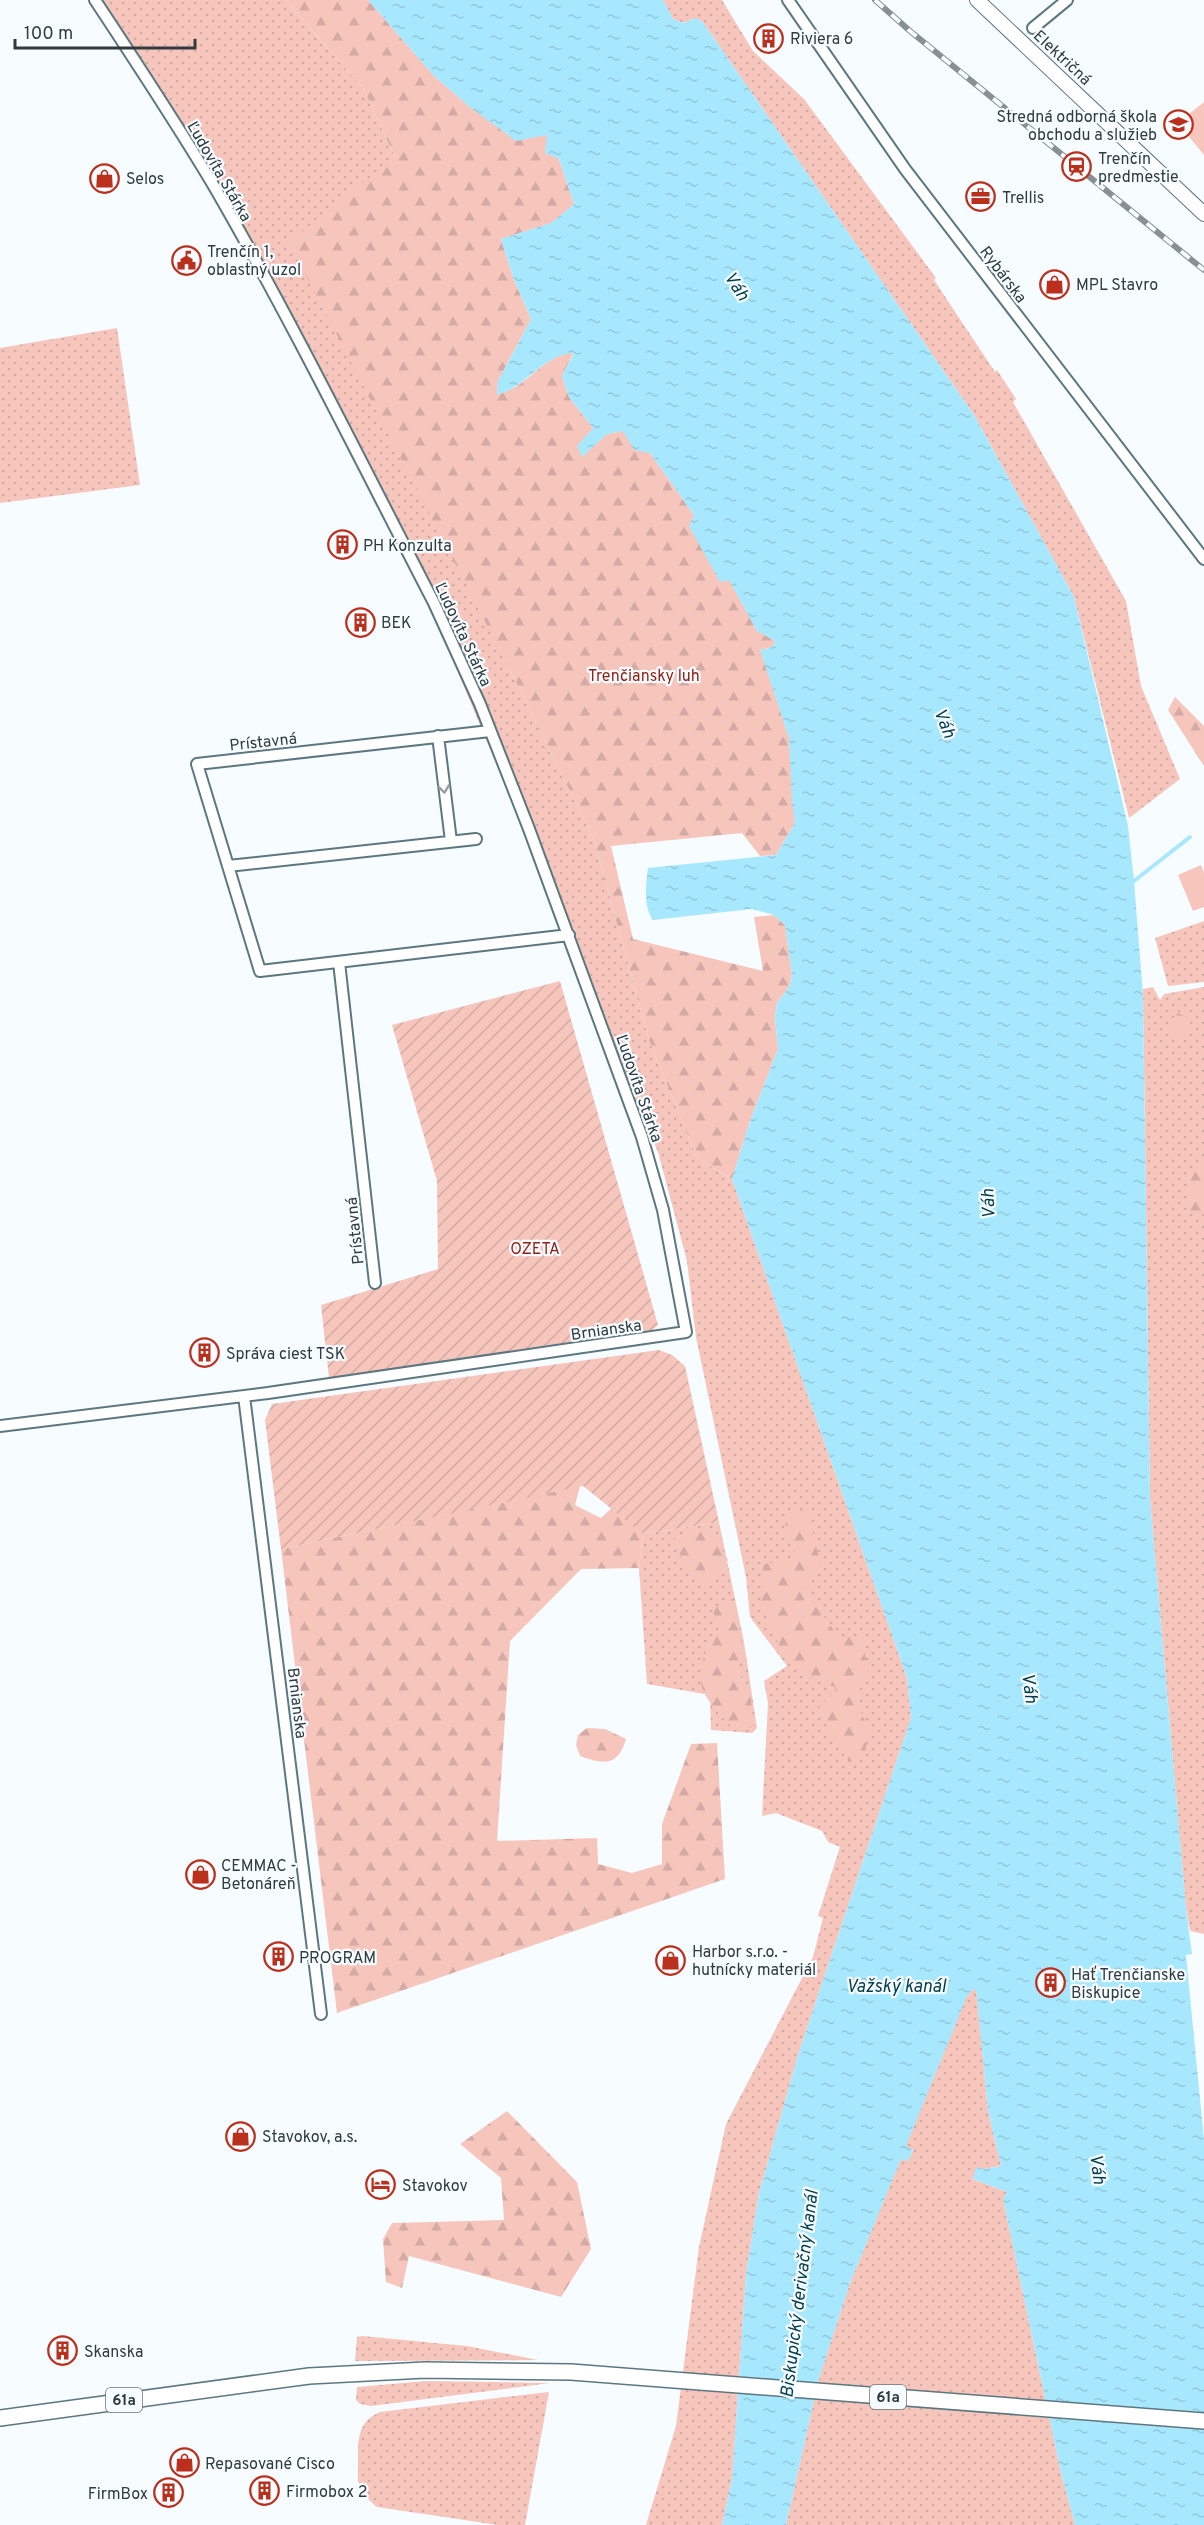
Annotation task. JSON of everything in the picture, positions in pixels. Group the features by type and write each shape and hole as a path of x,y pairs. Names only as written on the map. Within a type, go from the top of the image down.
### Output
{"main road":[{"name":"Električná","path":"977,0 1204,214"},
{"name":"61a","path":"0,2418 309,2376 447,2370 571,2372 1204,2421"}],"street":[{"name":"Ľudovíta Stárka","path":"95,0 149,81 265,278 435,603 490,731 569,935 654,1173 677,1275 686,1332"},
{"name":"Rybárska","path":"788,0 905,169 1204,559"},
{"path":"1033,28 1067,0"},
{"name":"Prístavná","path":"490,731 197,764 260,971 569,935"},
{"path":"438,736 451,841"},
{"path":"228,866 476,838"},
{"name":"Prístavná","path":"339,962 375,1283"},
{"name":"Brnianska","path":"0,1426 244,1396 686,1332"},
{"name":"Brnianska","path":"244,1396 321,2013"}],"green space":[{"path":"103,0 285,0 363,88 395,157 509,668 594,840 649,1040 697,1158 732,1179 907,1678 911,1718 798,2055 759,2193 746,2274 732,2479 722,2525 646,2525 676,2426 699,2247 726,2124 813,1957 823,1918 818,1916 840,1847 828,1842 822,1831 776,1813 762,1816 768,1703 764,1681 787,1666 750,1617 746,1577 696,1337 687,1261 658,1152 457,670 470,669 387,497 252,244 154,80"},
{"name":"Trenčiansky luh","path":"285,0 368,0 434,76 471,108 547,135 559,159 574,204 552,223 501,239 514,280 531,319 498,381 497,394 517,386 553,359 574,352 562,376 569,397 593,428 582,456 607,434 623,431 650,453 694,515 757,631 776,641 772,647 761,650 789,738 795,823 776,855 760,856 742,833 611,846 633,939 763,971 754,917 774,915 785,925 792,975 789,987 777,1003 775,1017 778,1049 750,1121 732,1179 697,1158 649,1040 594,840 509,668 289,242 395,157 363,88"},
{"path":"663,0 722,0 753,51 804,99 936,278 934,280 995,372 997,370 1016,399 1013,402 1126,601 1141,686 1180,779 1129,818 1074,597 974,415 702,21 695,18 683,23 673,19"},
{"path":"1204,102 1204,155 1178,123"},
{"path":"117,328 140,485 0,503 0,348"},
{"path":"1175,697 1204,726 1204,766 1168,710"},
{"path":"1201,865 1204,873 1204,907 1193,911 1178,875"},
{"path":"1204,921 1204,982 1168,986 1155,938"},
{"name":"OZETA","path":"560,981 658,1325 652,1330 329,1378 321,1305 438,1269 437,1181 392,1025"},
{"path":"1153,987 1160,1000 1164,994 1204,987 1204,1934 1190,1931 1186,1909 1150,1499 1143,989"},
{"path":"1178,1013 1190,1019 1191,1029 1180,1038 1168,1034 1168,1023"},
{"path":"1204,1156 1204,1215 1189,1210 1186,1188 1193,1168 1201,1167"},
{"path":"659,1350 672,1355 685,1366 719,1522 643,1534 583,1486 281,1549 265,1420 272,1404"},
{"path":"580,1486 575,1505 601,1518 613,1507 643,1534 639,1568 581,1569 510,1641 497,1841 597,1838 598,1864 632,1873 662,1864 662,1824 691,1744 717,1743 725,1879 337,2013 281,1549"},
{"path":"807,1510 821,1566 806,1590 839,1638 862,1636 868,1672 855,1700 869,1729 864,1759 850,1762 832,1738 819,1707 837,1688 804,1674 782,1654 761,1601 763,1564 799,1559 784,1531 788,1511"},
{"path":"719,1522 744,1642 757,1728 752,1733 711,1730 710,1695 647,1684 639,1568 643,1534"},
{"path":"708,1525 728,1560 705,1583 683,1563 674,1539"},
{"path":"734,1598 743,1651 735,1668 750,1690 754,1728 732,1728 708,1700 701,1682 700,1674 704,1657 721,1627 712,1610"},
{"path":"587,1728 605,1729 626,1739 615,1759 603,1762 580,1756 576,1745 578,1735"},
{"path":"976,1987 988,2111 1001,2166 984,2169 973,2179 1007,2192 1003,2199 1061,2473 1075,2525 786,2525 819,2378 850,2283 901,2158 908,2161 913,2150 905,2147 967,1995"},
{"path":"507,2111 577,2182 591,2249 561,2297 409,2256 402,2288 386,2282 383,2239 392,2223 504,2220 501,2178 460,2144"},
{"path":"357,2337 467,2346 538,2360 355,2361"},
{"path":"426,2381 550,2383 371,2406 360,2404 356,2400 357,2387"},
{"path":"549,2392 525,2525 498,2525 377,2507 362,2491 358,2482 358,2448 362,2427 372,2416 380,2412"}],"water":[{"path":"368,0 663,0 673,19 683,23 695,18 702,21 974,415 1074,597 1128,826 1143,996 1150,1499 1186,1909 1192,1954 1186,1955 1204,2140 1204,2525 1075,2525 1061,2473 1003,2199 1007,2192 973,2179 976,2167 984,2169 1001,2166 988,2111 976,1988 967,1996 906,2146 913,2150 908,2161 901,2159 850,2283 819,2378 786,2525 722,2525 732,2479 746,2274 759,2193 798,2055 911,1718 907,1678 732,1179 750,1121 778,1049 775,1017 777,1003 789,987 792,975 785,925 774,915 752,909 653,920 646,902 648,868 776,855 795,823 789,738 760,650 772,647 775,641 757,631 729,580 720,582 689,526 694,515 650,453 634,450 623,431 607,434 582,457 577,446 593,428 569,397 562,376 574,353 553,359 517,385 497,395 498,381 531,319 514,280 501,239 551,223 574,204 559,159 545,153 547,135 516,141 471,108 434,76"}],"waterway":[{"path":"1134,881 1190,837"}],"railway":[{"path":"875,0 1204,270"}],"place":[{"name":"Riviera 6","path":"769,38"},
{"name":"Stredná odborná škola obchodu a služieb","path":"1178,125"},
{"name":"Trenčín predmestie","path":"1077,167"},
{"name":"Selos","path":"105,178"},
{"name":"Trellis","path":"981,197"},
{"name":"Trenčín 1, oblastný uzol","path":"186,260"},
{"name":"MPL Stavro","path":"1055,284"},
{"name":"PH Konzulta","path":"342,545"},
{"name":"BEK","path":"360,622"},
{"name":"Správa ciest TSK","path":"205,1353"},
{"name":"CEMMAC - Betonáreň","path":"200,1874"},
{"name":"PROGRAM","path":"278,1957"},
{"name":"Harbor s.r.o. - hutnícky materiál","path":"671,1960"},
{"name":"Hať Trenčianske Biskupice","path":"1050,1983"},
{"name":"Stavokov, a.s.","path":"241,2136"},
{"name":"Stavokov","path":"381,2185"},
{"name":"Skanska","path":"63,2351"},
{"name":"Repasované Cisco","path":"184,2463"},
{"name":"Firmobox 2","path":"265,2491"},
{"name":"FirmBox","path":"169,2493"}],"water label":[{"name":"Váh","path":"737,286"},
{"name":"Váh","path":"945,723"},
{"name":"Váh","path":"988,1204"},
{"name":"Váh","path":"1030,1688"},
{"name":"Važský kanál","path":"896,1986"},
{"name":"Váh","path":"1098,2169"},
{"name":"Biskupický derivačný kanál","path":"799,2294"}]}
